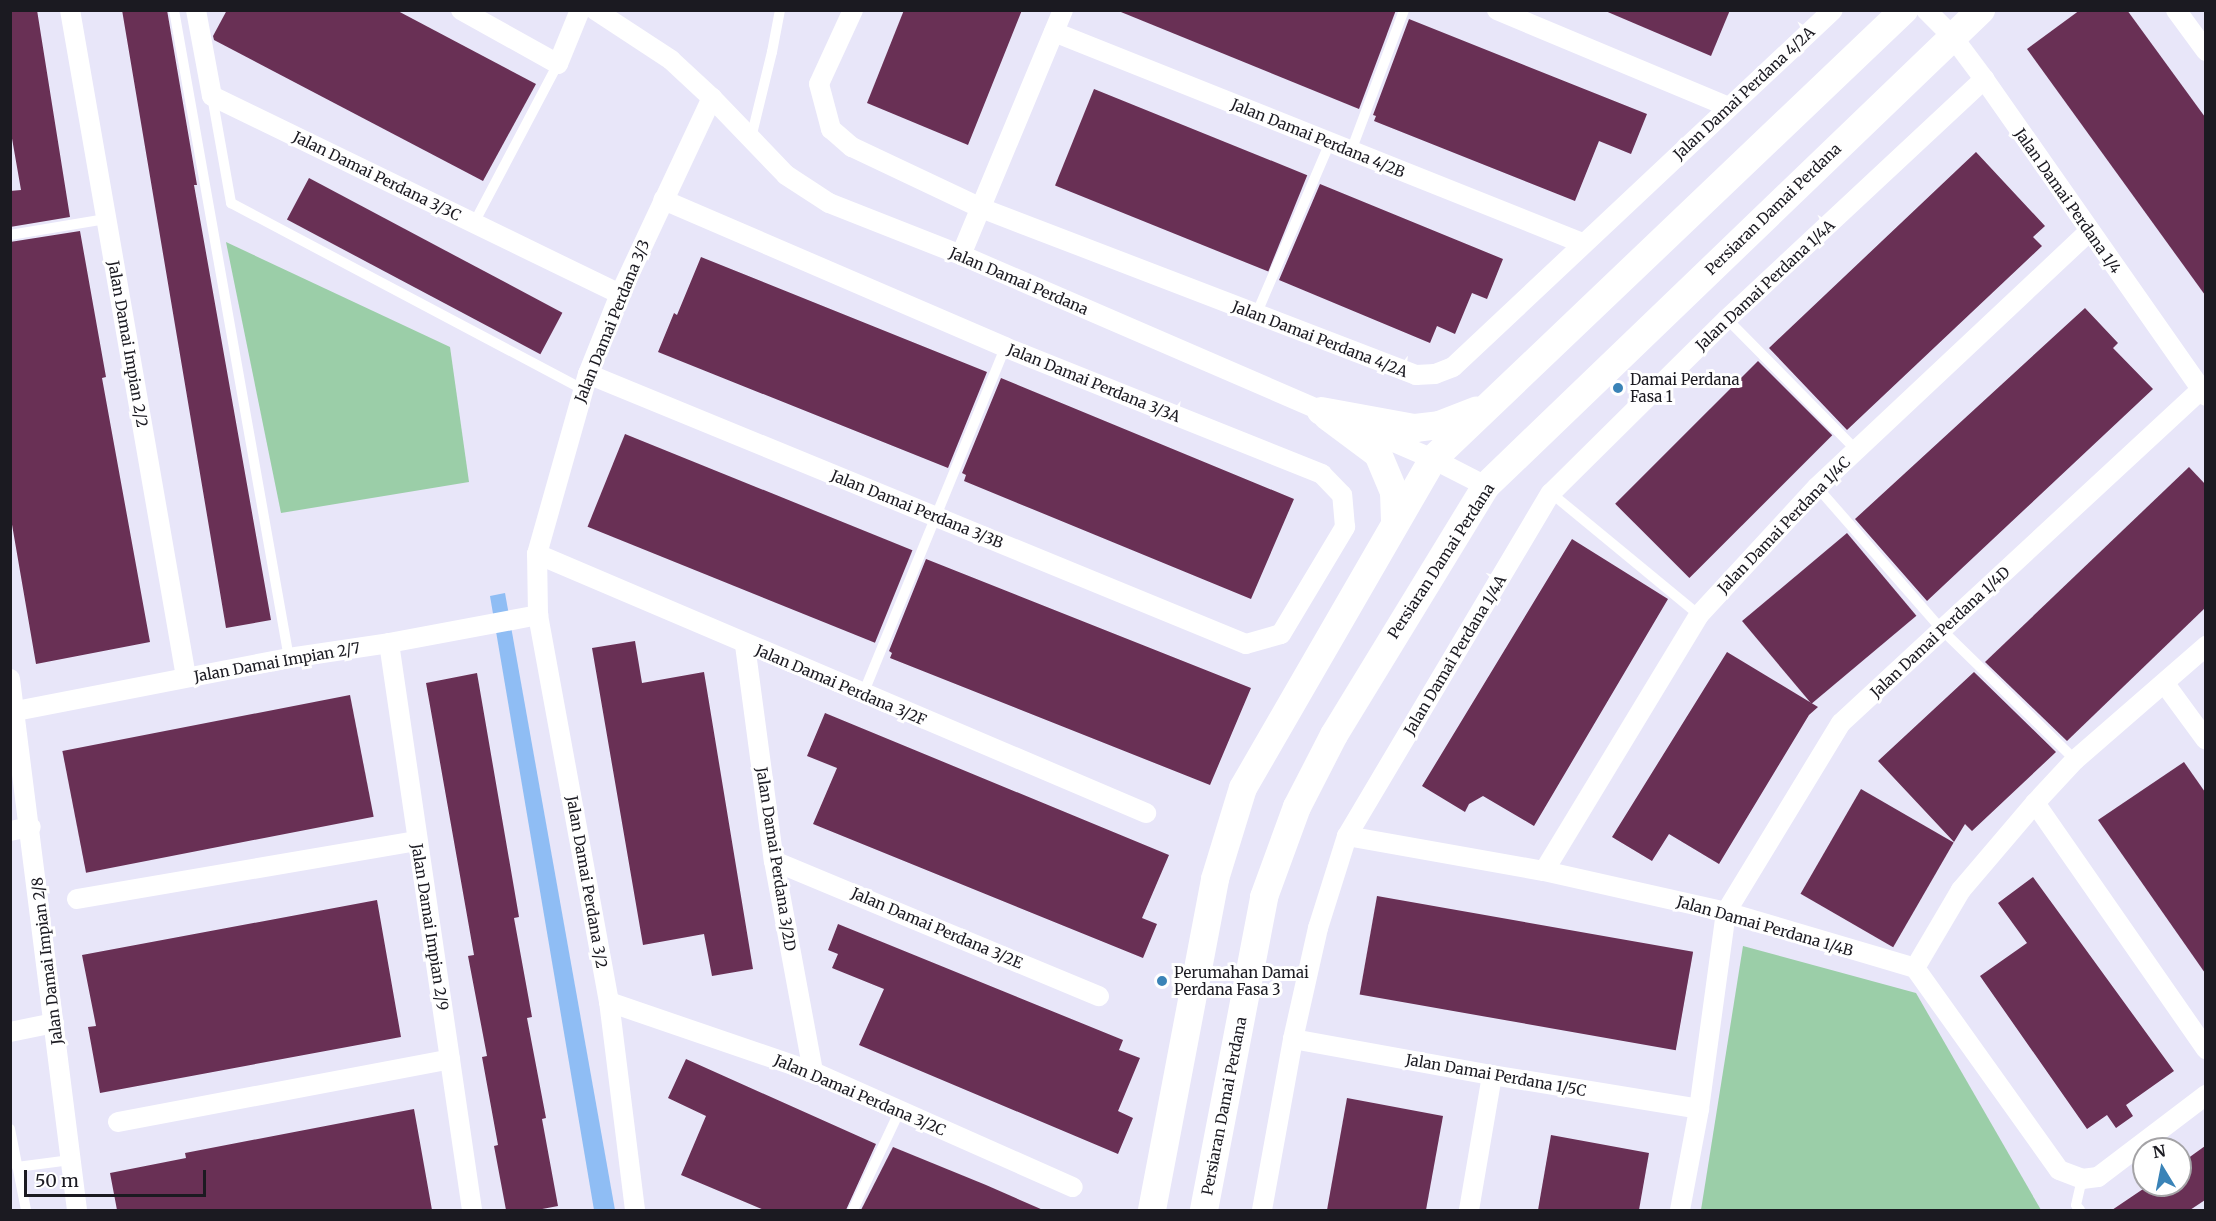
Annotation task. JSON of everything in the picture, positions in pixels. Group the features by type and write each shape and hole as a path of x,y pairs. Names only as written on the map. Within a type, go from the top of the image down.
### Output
{"main road":[{"path":"1152,1210 1215,879 1243,788 1433,459 1904,10"},
{"name":"Persiaran Damai Perdana","path":"1204,1210 1264,897 1297,807 1334,735 1486,486 1980,10"},
{"path":"1321,411 1415,428 1439,425 1490,405"},
{"path":"1321,411 1378,454 1394,492 1395,523"}],"street":[{"name":"Jalan Damai Impian 2/2","path":"70,10 186,677"},
{"path":"196,10 212,96"},
{"path":"461,10 558,64 580,10"},
{"name":"Jalan Damai Perdana","path":"595,10 671,60 712,98 786,175 829,203 961,255 1433,459 1486,486"},
{"name":"Jalan Damai Perdana 4/2A","path":"853,10 819,84 831,129 852,147 981,208 1416,375 1435,374 1453,366 1833,10"},
{"path":"961,255 1063,10"},
{"path":"1497,10 1729,107"},
{"name":"Jalan Damai Perdana 1/4","path":"1926,10 1952,36 1984,80 2203,393"},
{"path":"2175,10 2205,51"},
{"name":"Jalan Damai Perdana 4/2B","path":"1054,32 1582,243"},
{"name":"Jalan Damai Perdana 1/4A","path":"1262,1210 1293,1039 1318,928 1347,836 1551,493 1727,319 1984,80"},
{"name":"Jalan Damai Perdana 3/3C","path":"212,96 620,294"},
{"name":"Jalan Damai Perdana 3/3","path":"537,554 586,382 620,294 663,200 689,152 712,98"},
{"name":"Jalan Damai Perdana 3/3A","path":"663,200 1005,348 1322,474 1342,495 1344,527 1281,634 1246,644"},
{"name":"Jalan Damai Perdana 1/4C","path":"1544,871 1699,615 1817,487 2089,232"},
{"name":"Jalan Damai Perdana 3/3B","path":"586,382 936,516 1246,644"},
{"name":"Jalan Damai Perdana 1/4D","path":"1726,912 1841,723 2203,393"},
{"name":"Jalan Damai Perdana 3/2","path":"537,554 538,615 609,1002 636,1210"},
{"name":"Jalan Damai Perdana 3/2F","path":"537,554 745,645 1146,813"},
{"name":"Jalan Damai Impian 2/7","path":"16,711 186,677 538,615"},
{"name":"Jalan Damai Impian 2/9","path":"389,643 472,1210"},
{"name":"Jalan Damai Perdana 3/2D","path":"745,645 774,861 813,1072"},
{"path":"2205,646 2165,684 2075,760 2035,804 1961,890 1915,968 2059,1170 2082,1179 2098,1177 2205,1095"},
{"name":"Jalan Damai Impian 2/8","path":"10,679 31,827 77,1210"},
{"path":"2165,684 2205,740"},
{"path":"2035,804 2205,1049"},
{"path":"10,831 31,827"},
{"name":"Jalan Damai Perdana 1/4B","path":"1347,836 1544,871 1726,912 1915,968"},
{"path":"77,899 417,841"},
{"name":"Jalan Damai Perdana 3/2E","path":"774,861 1100,996"},
{"path":"1680,1210 1699,1109 1726,912"},
{"name":"Jalan Damai Perdana 3/2C","path":"609,1002 813,1072 1073,1187"},
{"path":"10,1032 54,1023"},
{"name":"Jalan Damai Perdana 1/5C","path":"1293,1039 1492,1076 1699,1109"},
{"path":"118,1122 450,1059"},
{"path":"1469,1210 1492,1076"}],"lane":[{"path":"174,10 290,658"},
{"path":"750,138 780,10"},
{"path":"1351,151 1404,10"},
{"path":"474,223 558,64"},
{"path":"212,96 231,203 586,382"},
{"path":"1256,315 1330,142"},
{"path":"10,236 106,219"},
{"path":"1727,319 1856,450"},
{"path":"863,694 1005,348"},
{"path":"1817,487 1942,630 2075,760"},
{"path":"1551,493 1699,615"},
{"path":"853,1210 900,1110"},
{"path":"10,1129 26,1210"},
{"path":"17,1167 71,1160"},
{"path":"2080,1210 2076,1205 2082,1179"}],"green space":[{"path":"226,242 450,347 469,482 281,513"},
{"path":"1743,946 1916,993 2041,1210 1701,1210"}],"water":[{"path":"505,593 615,1210 594,1210 490,596"}],"building":[{"path":"10,10 37,10 70,217 10,227 10,191 21,190 10,127"},
{"path":"122,10 167,10 197,185 194,185 271,620 226,628"},
{"path":"227,10 396,10 536,84 483,181 214,40 213,36"},
{"path":"904,10 1022,10 968,145 867,103"},
{"path":"1116,10 1396,10 1359,109"},
{"path":"1603,10 1730,10 1711,56"},
{"path":"2080,10 2127,10 2205,117 2205,295 2027,49"},
{"path":"1409,19 1647,114 1631,154 1599,141 1575,201 1374,121 1376,116 1373,115"},
{"path":"1094,89 1307,175 1268,272 1055,185"},
{"path":"1976,152 2045,226 2033,237 2042,246 1847,430 1769,348"},
{"path":"309,178 562,313 540,354 287,219"},
{"path":"1320,184 1503,259 1487,299 1472,293 1455,334 1437,326 1430,343 1279,280"},
{"path":"80,231 106,377 102,378 150,642 36,664 10,513 10,242"},
{"path":"701,257 987,372 948,468 658,352 674,313 677,315"},
{"path":"2085,308 2118,343 2113,348 2153,389 1927,601 1855,519"},
{"path":"1758,361 1832,435 1689,578 1615,504"},
{"path":"1001,378 1294,499 1251,599 964,481 966,475 962,473"},
{"path":"625,434 912,550 875,643 588,527"},
{"path":"2189,467 2205,484 2205,608 2067,741 1985,662"},
{"path":"1847,533 1916,616 1811,704 1742,621"},
{"path":"1572,539 1668,599 1534,826 1483,796 1469,804 1465,812 1422,786"},
{"path":"926,559 1251,688 1210,785 890,658 892,653 889,651"},
{"path":"635,641 642,683 704,672 753,969 712,976 704,934 643,945 592,648"},
{"path":"1727,652 1818,707 1809,715 1719,864 1669,834 1652,861 1612,837"},
{"path":"1974,672 2056,752 1972,831 1965,824 1954,842 1878,761"},
{"path":"477,673 519,917 514,918 532,1017 527,1018 546,1118 542,1119 558,1206 537,1210 506,1210 494,1146 498,1145 482,1057 487,1056 468,956 474,955 426,683"},
{"path":"350,695 374,817 86,873 62,751"},
{"path":"825,713 1169,855 1142,918 1157,924 1143,958 813,824 837,768 807,756"},
{"path":"2184,762 2205,792 2205,973 2098,820"},
{"path":"1861,789 1954,842 1893,947 1800,894"},
{"path":"2033,877 2174,1071 2126,1105 2133,1116 2116,1128 2107,1115 2087,1129 1980,976 2027,943 1998,903"},
{"path":"1377,896 1693,952 1676,1050 1360,994"},
{"path":"377,900 401,1037 100,1093 88,1027 96,1026 82,955"},
{"path":"838,924 1123,1040 1119,1050 1140,1058 1118,1111 1133,1118 1118,1154 859,1045 884,989 832,968 838,954 828,950"},
{"path":"686,1059 876,1144 846,1210 764,1210 681,1175 706,1116 668,1098"},
{"path":"1347,1098 1443,1116 1426,1210 1327,1210"},
{"path":"414,1109 432,1210 117,1210 110,1173 186,1158 185,1153"},
{"path":"1551,1135 1649,1153 1639,1210 1538,1210"},
{"path":"2205,1146 2205,1200 2190,1210 2112,1210 2132,1196 2192,1197 2192,1155"},
{"path":"893,1147 986,1185 1043,1210 861,1210"}],"place":[{"name":"Damai Perdana Fasa 1","path":"1618,388"},
{"name":"Perumahan Damai Perdana Fasa 3","path":"1162,981"}]}
